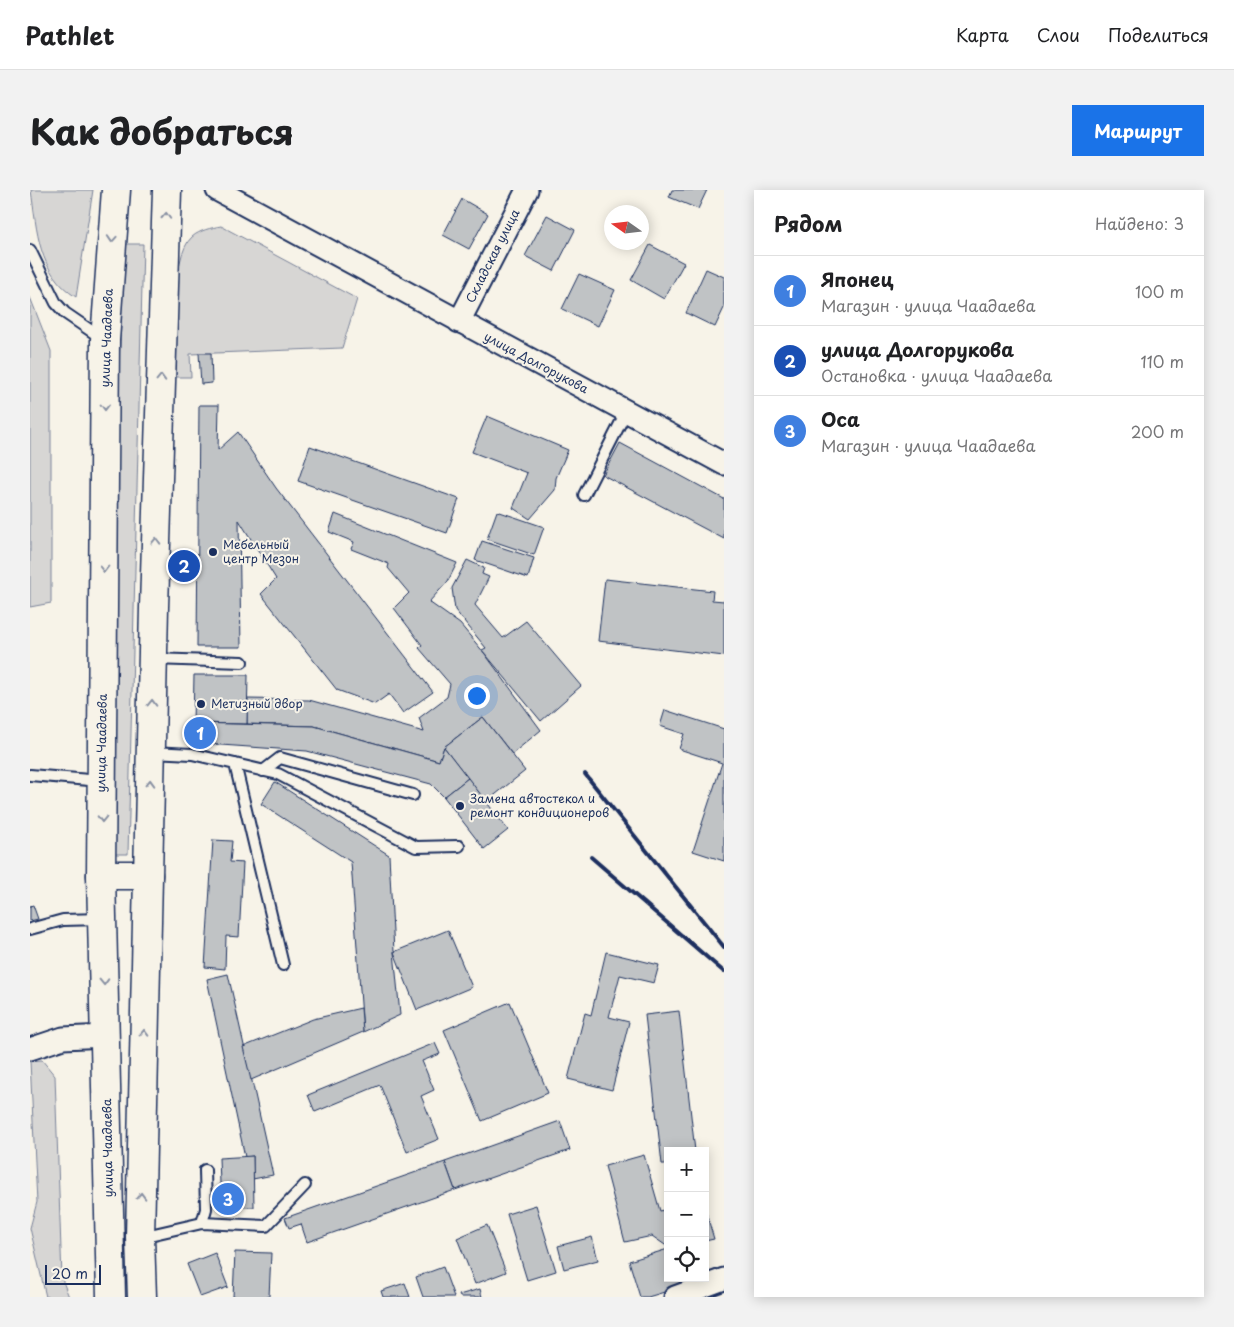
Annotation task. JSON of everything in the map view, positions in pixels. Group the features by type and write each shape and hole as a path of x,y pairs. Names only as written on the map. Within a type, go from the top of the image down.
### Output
{"main road":[{"name":"улица Чаадаева","path":"111,1297 101,875 105,340 116,190"},
{"path":"142,1297 140,1237 148,874 167,190"},
{"path":"101,875 148,874"}],"street":[{"name":"улица Долгорукова","path":"217,190 724,464"},
{"name":"Складская улица","path":"459,322 527,190"},
{"path":"30,1049 63,1038 106,1036"},
{"path":"675,1297 724,1279"}],"lane":[{"path":"30,250 56,303 65,314 105,340"},
{"path":"584,495 626,412"},
{"path":"153,659 242,662"},
{"path":"151,752 192,754 278,774 416,847 459,846"},
{"path":"263,771 280,758 413,795"},
{"path":"235,764 283,965"},
{"path":"30,775 102,781"},
{"path":"30,929 63,920 102,919"},
{"path":"202,1223 206,1209 205,1170"},
{"path":"140,1237 202,1223 266,1226 305,1185"}],"shaded area":[{"path":"31,190 93,190 76,297 63,287 47,263 38,236"},
{"path":"221,226 357,299 342,348 190,354 191,377 173,377 175,303 180,263 185,247 195,235"},
{"path":"125,244 143,244 128,854 112,854 119,363"},
{"path":"30,297 51,351 51,603 30,607"},
{"path":"42,1060 55,1076 62,1279 69,1297 46,1297 30,1228 37,1202 30,1061"}],"building":[{"path":"672,190 707,190 698,209 669,197"},
{"path":"462,199 488,214 469,249 443,235"},
{"path":"547,215 575,230 554,271 525,256"},
{"path":"650,245 684,263 664,299 631,280 649,250"},
{"path":"706,269 724,277 724,308 715,327 686,313"},
{"path":"579,274 615,290 598,326 562,309"},
{"path":"199,353 211,353 212,383 201,384"},
{"path":"199,405 219,405 218,450 238,432 276,488 433,692 403,713 389,694 375,704 337,690 261,594 276,579 239,520 241,647 197,647"},
{"path":"487,416 568,450 556,478 555,490 530,519 513,508 527,473 472,452"},
{"path":"620,443 724,499 724,539 603,475"},
{"path":"310,446 459,499 447,533 298,481"},
{"path":"497,511 544,527 534,555 487,539"},
{"path":"335,514 457,563 448,581 429,602 460,624 485,654 541,730 512,754 483,717 444,747 439,761 314,726 247,724 247,699 309,700 424,732 419,718 447,697 450,684 419,648 422,645 394,608 409,593 388,568 389,564 351,549 354,542 329,532"},
{"path":"482,541 534,558 528,578 475,560"},
{"path":"467,560 484,568 482,574 489,577 475,605 503,638 526,621 581,686 541,721 482,650 486,648 455,610 452,588"},
{"path":"605,579 713,591 712,600 724,601 724,656 598,641"},
{"path":"194,675 248,675 247,724 193,723"},
{"path":"665,710 724,729 724,861 693,851 722,763 679,749 684,734 660,726"},
{"path":"483,717 525,771 486,802 444,747"},
{"path":"193,723 314,726 439,761 444,747 468,778 444,797 431,784 307,751 192,743"},
{"path":"468,778 508,830 484,849 444,797"},
{"path":"275,782 389,855 394,952 400,1015 363,1032 351,862 261,804"},
{"path":"213,840 232,841 230,862 243,863 239,937 226,936 225,969 205,967"},
{"path":"33,905 38,919 30,921 30,906"},
{"path":"448,930 472,987 417,1010 394,952"},
{"path":"606,952 659,965 654,983 620,975 609,1017 629,1022 612,1090 568,1079 585,1013 591,1015"},
{"path":"228,974 273,1175 253,1179 253,1156 245,1157 207,979"},
{"path":"510,1002 548,1093 482,1121 444,1030"},
{"path":"361,1008 363,1032 251,1080 243,1047 313,1019"},
{"path":"679,1011 695,1147 664,1147 664,1164 662,1164 645,1015"},
{"path":"435,1043 440,1054 422,1061 434,1090 421,1096 439,1139 407,1152 380,1085 315,1112 308,1095"},
{"path":"560,1121 570,1150 455,1190 445,1162"},
{"path":"644,1155 660,1211 664,1210 664,1244 652,1236 625,1242 605,1166"},
{"path":"253,1156 254,1207 221,1208 219,1158"},
{"path":"445,1162 455,1190 307,1242 301,1224 289,1228 285,1218"},
{"path":"536,1205 556,1271 527,1280 507,1214"},
{"path":"709,1222 714,1239 709,1240"},
{"path":"487,1225 506,1272 475,1284 457,1238"},
{"path":"592,1237 598,1260 564,1269 558,1246"},
{"path":"664,1250 664,1282 679,1282 681,1287 648,1297 640,1297 629,1261"},
{"path":"235,1252 271,1253 269,1297 233,1297"},
{"path":"215,1253 228,1287 200,1297 187,1264"},
{"path":"443,1267 454,1297 423,1297 416,1277"},
{"path":"405,1283 410,1297 383,1297 381,1291"},
{"path":"480,1289 482,1297 460,1297 459,1295"}],"railway":[{"path":"585,774 724,947"},
{"path":"591,857 724,972"}],"place":[{"name":"Мебельный центр Мезон","path":"213,552"},
{"name":"улица Долгорукова","path":"184,566"},
{"name":"Метизный двор","path":"201,704"},
{"name":"Японец","path":"200,733"},
{"name":"Замена автостекол и ремонт кондиционеров","path":"460,806"},
{"name":"Оса","path":"228,1199"}]}
